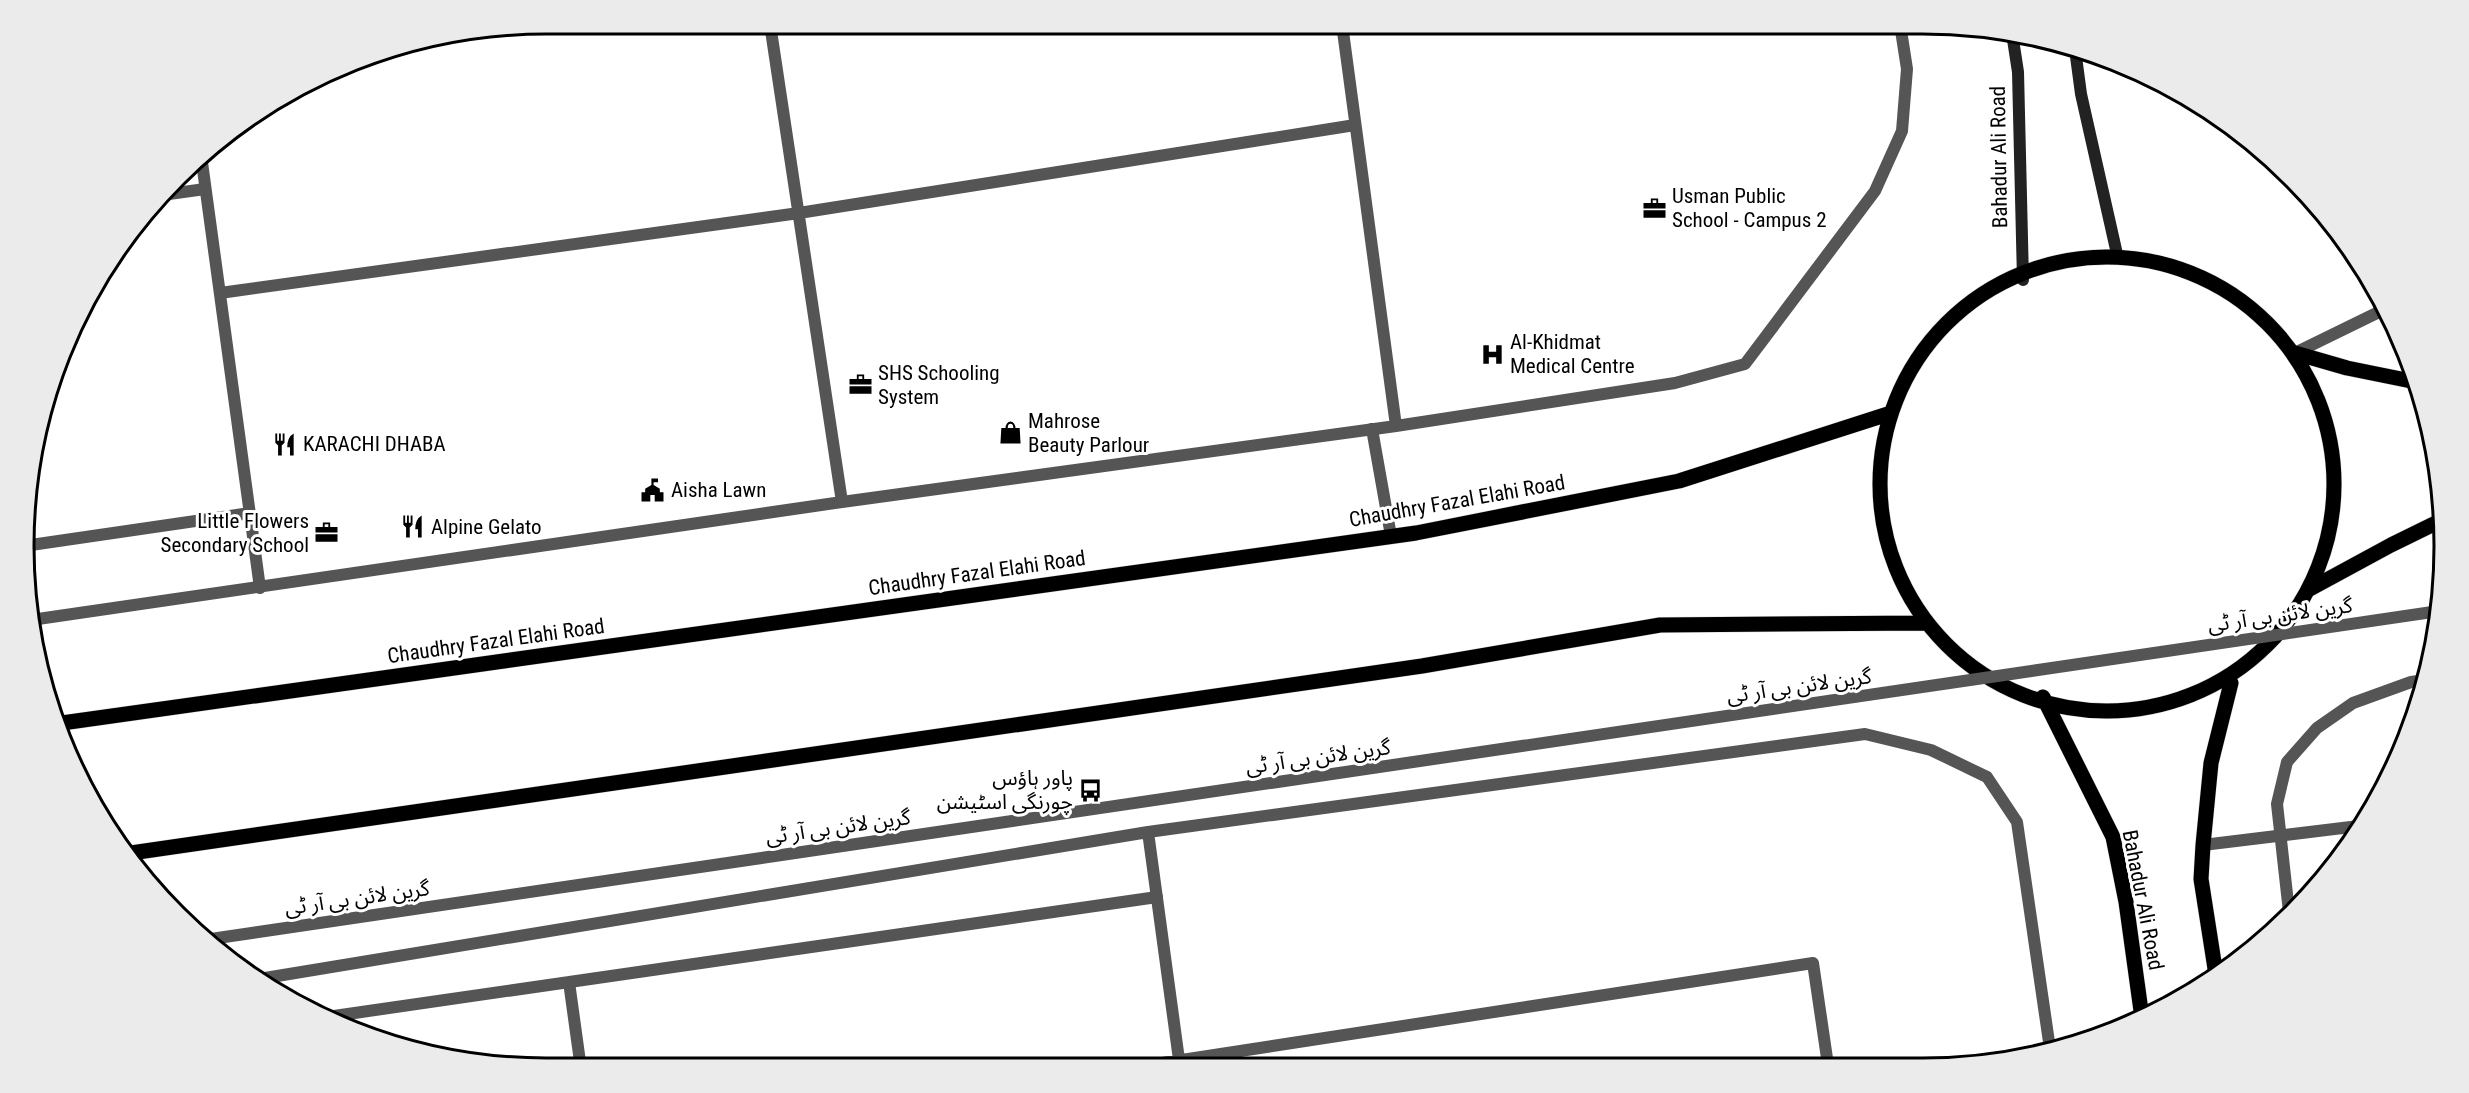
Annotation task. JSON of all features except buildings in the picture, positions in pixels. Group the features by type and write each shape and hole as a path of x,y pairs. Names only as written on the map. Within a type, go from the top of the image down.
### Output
{"main road":[{"name":"Bahadur Ali Road","path":"2013,43 2018,72 2023,280"},
{"path":"2076,59 2081,94 2117,254"},
{"path":"2117,254 2186,268 2247,302 2295,353 2323,409 2335,470 2330,532 2308,590 2270,644 2231,683 2158,707 2094,713 2043,698 1973,670 1925,623 1897,576 1881,524 1878,468 1888,414 1912,362 1948,317 2023,280 2053,259 2117,254"},
{"path":"2295,353 2347,368 2406,380"},
{"name":"Chaudhry Fazal Elahi Road","path":"66,722 1391,536 1679,481 1888,414"},
{"path":"2308,590 2433,524"},
{"path":"136,852 1422,666 1660,625 1925,623"},
{"path":"2215,967 2201,879 2211,763 2231,683"},
{"name":"Bahadur Ali Road","path":"2043,698 2113,837 2126,902 2141,1010"}],"street":[{"path":"772,34 842,502"},
{"path":"1343,34 1396,426"},
{"path":"40,619 842,502 1396,426 1675,383 1745,364 1875,191 1902,131 1907,69 1902,34"},
{"path":"220,293 799,213 1355,125"},
{"path":"202,168 260,588"},
{"path":"176,193 205,189"},
{"path":"2295,353 2378,312"},
{"path":"1372,429 1391,536"},
{"path":"34,545 250,513"},
{"name":"گرین لائن بی آر ٹی","path":"217,938 2430,612"},
{"path":"2288,905 2277,804 2287,762 2317,728 2353,703 2416,681"},
{"path":"270,977 1148,832 1864,734 1931,750 1986,777 2017,822 2049,1042"},
{"path":"2203,845 2350,827"},
{"path":"1148,832 1179,1058"},
{"path":"340,1015 1157,897"},
{"path":"1218,1058 1813,963 1827,1058"},
{"path":"569,982 579,1058"}],"place":[{"name":"Usman Public School - Campus 2","path":"1654,208"},
{"name":"Al-Khidmat Medical Centre","path":"1492,354"},
{"name":"SHS Schooling System","path":"860,385"},
{"name":"Mahrose Beauty Parlour","path":"1010,433"},
{"name":"KARACHI DHABA","path":"285,444"},
{"name":"Aisha Lawn","path":"653,490"},
{"name":"Alpine Gelato","path":"413,527"},
{"name":"Little Flowers Secondary School","path":"327,533"},
{"name":"پاور ہاؤس چورنگی اسٹیشن","path":"1091,790"}]}
